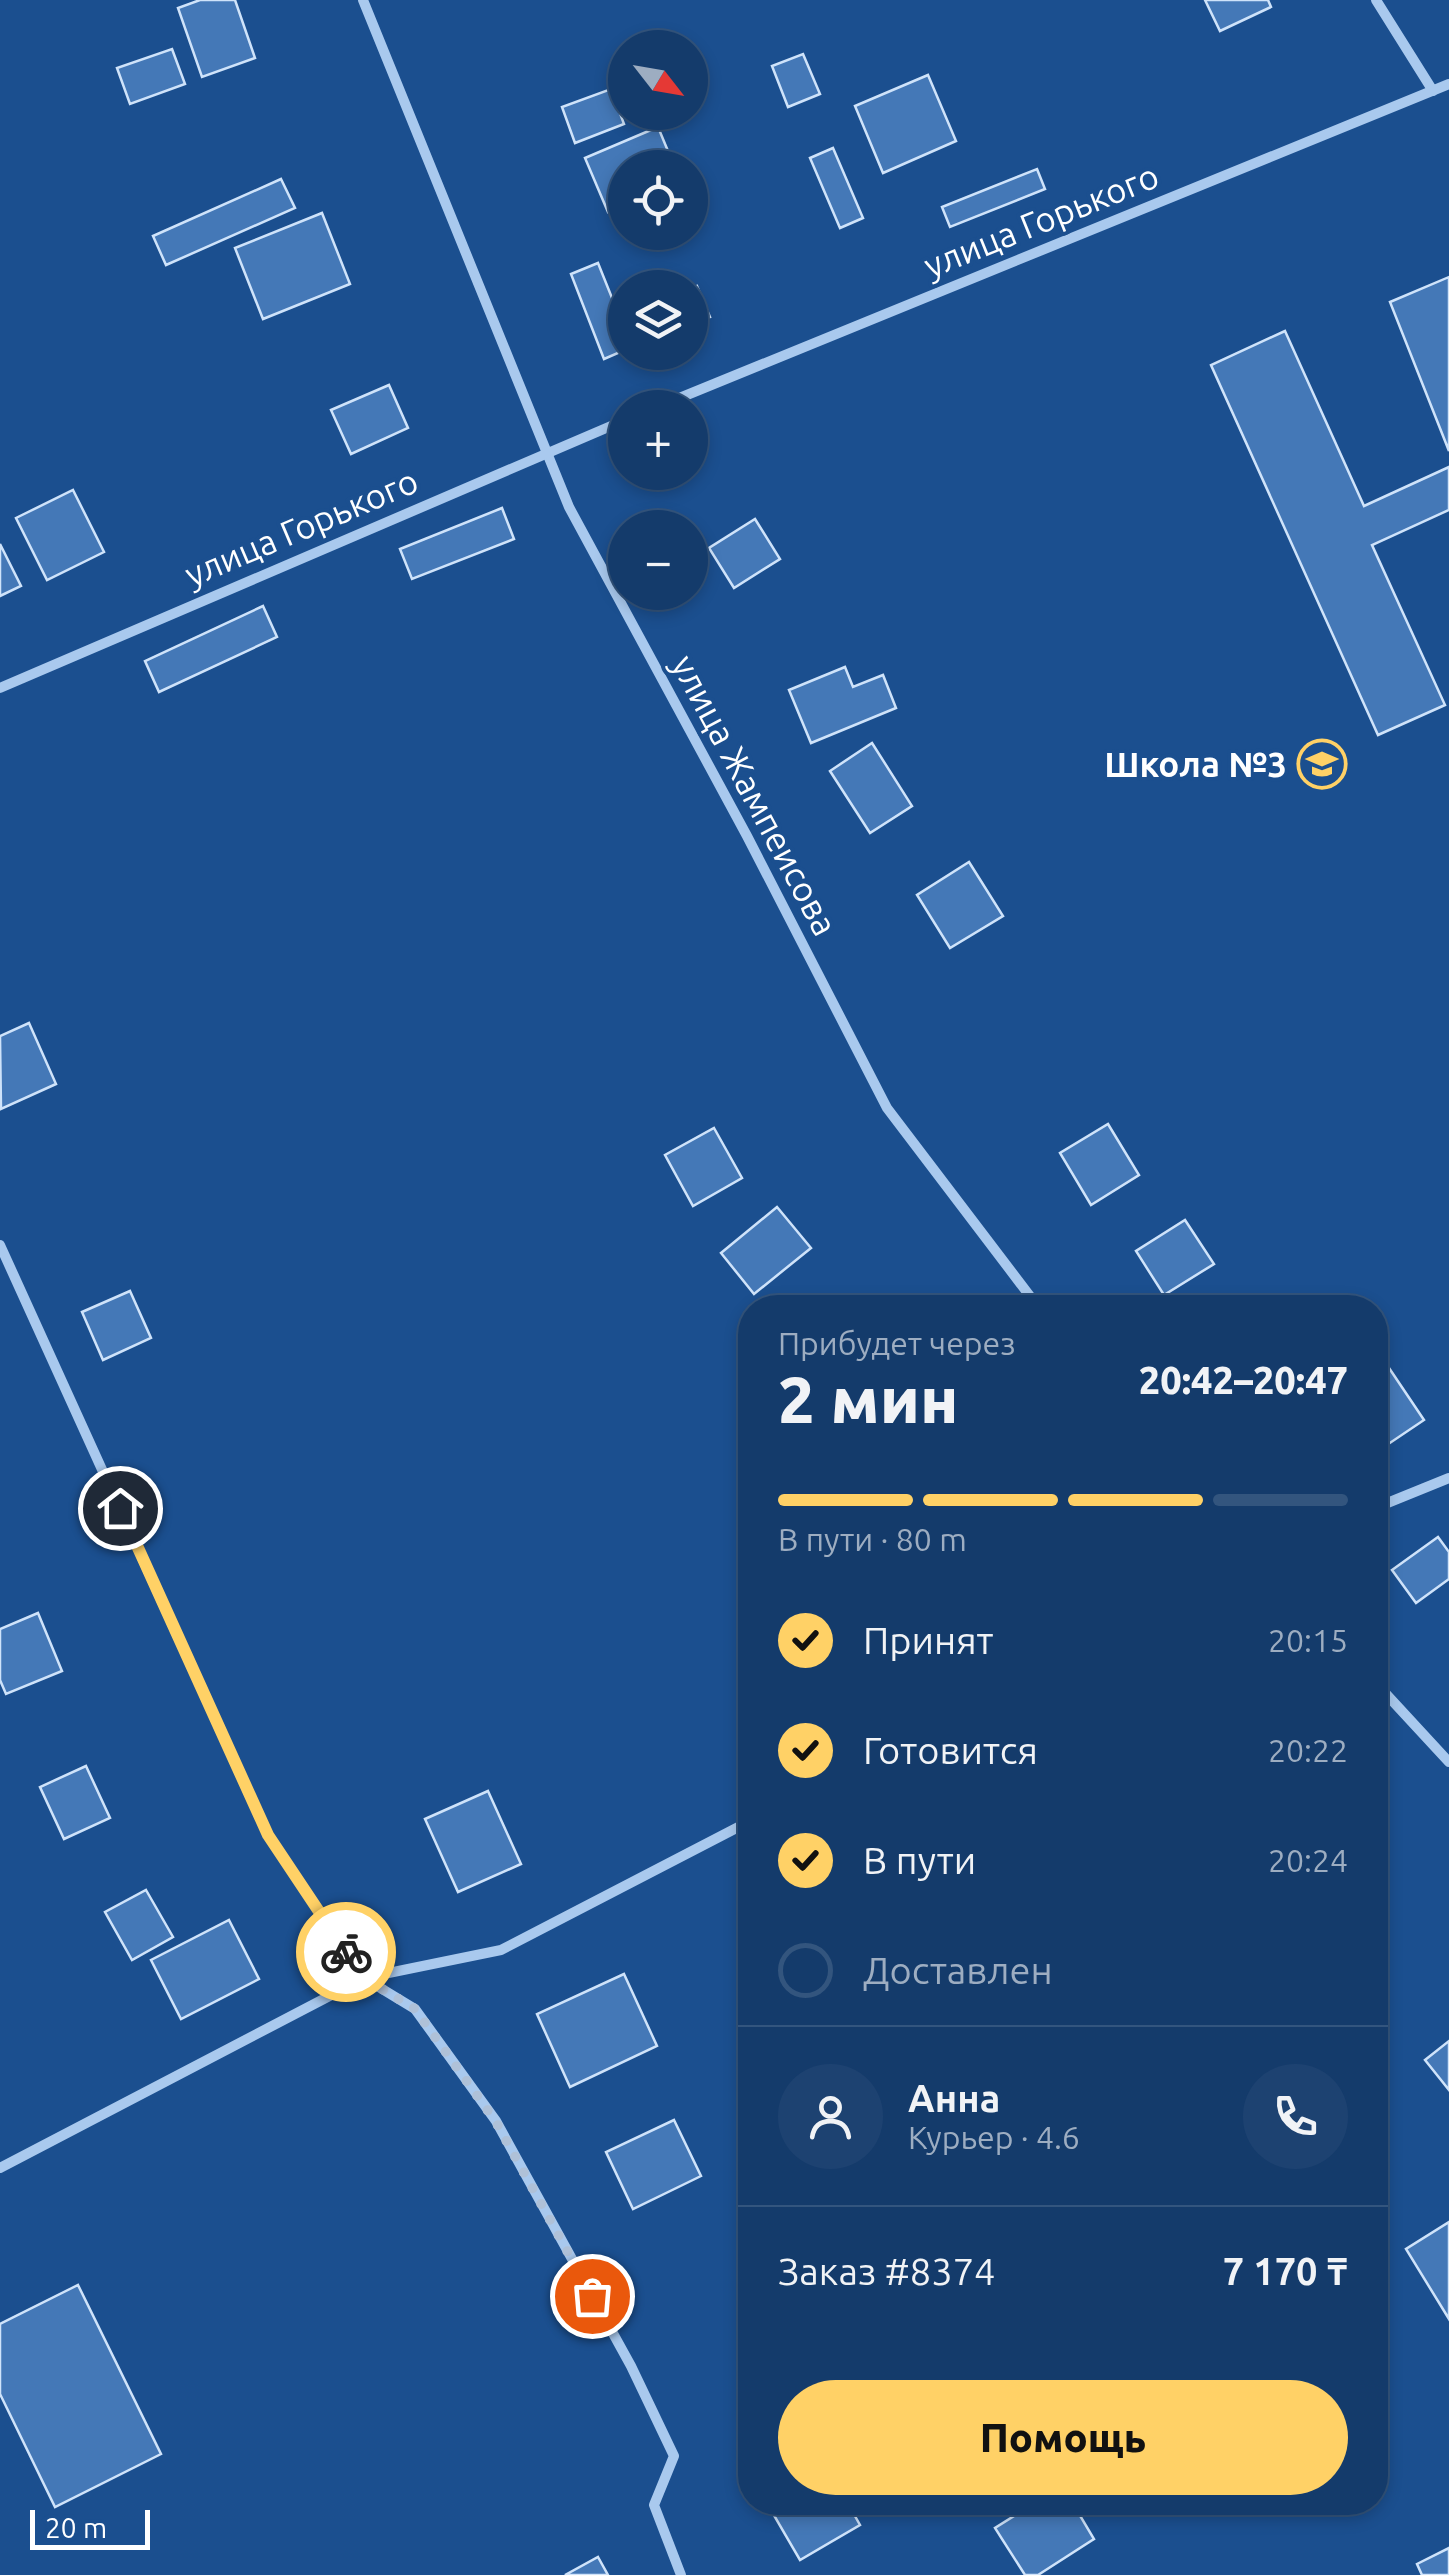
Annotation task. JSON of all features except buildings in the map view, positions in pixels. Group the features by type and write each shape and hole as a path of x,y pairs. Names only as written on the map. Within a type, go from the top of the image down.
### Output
{"street":[{"name":"улица Жампеисова","path":"363,0 569,506 747,836 886,1108 1029,1295"},
{"path":"1376,0 1433,91"},
{"name":"улица Горького","path":"699,390 1449,84"},
{"name":"улица Горького","path":"0,688 608,427"},
{"path":"0,1245 268,1835 364,1978 415,2009 496,2122 631,2366 674,2456 654,2505 682,2575"},
{"path":"1388,1503 1449,1478"},
{"path":"1388,1696 1449,1762"},
{"path":"0,2168 364,1978 501,1950 738,1827"}],"way so far":[{"path":"346,1952 364,1978 415,2009 496,2122 592,2296"}],"place":[{"name":"Школа №3","path":"1322,764"}],"route":[{"path":"120,1508 268,1835 346,1952"}]}
